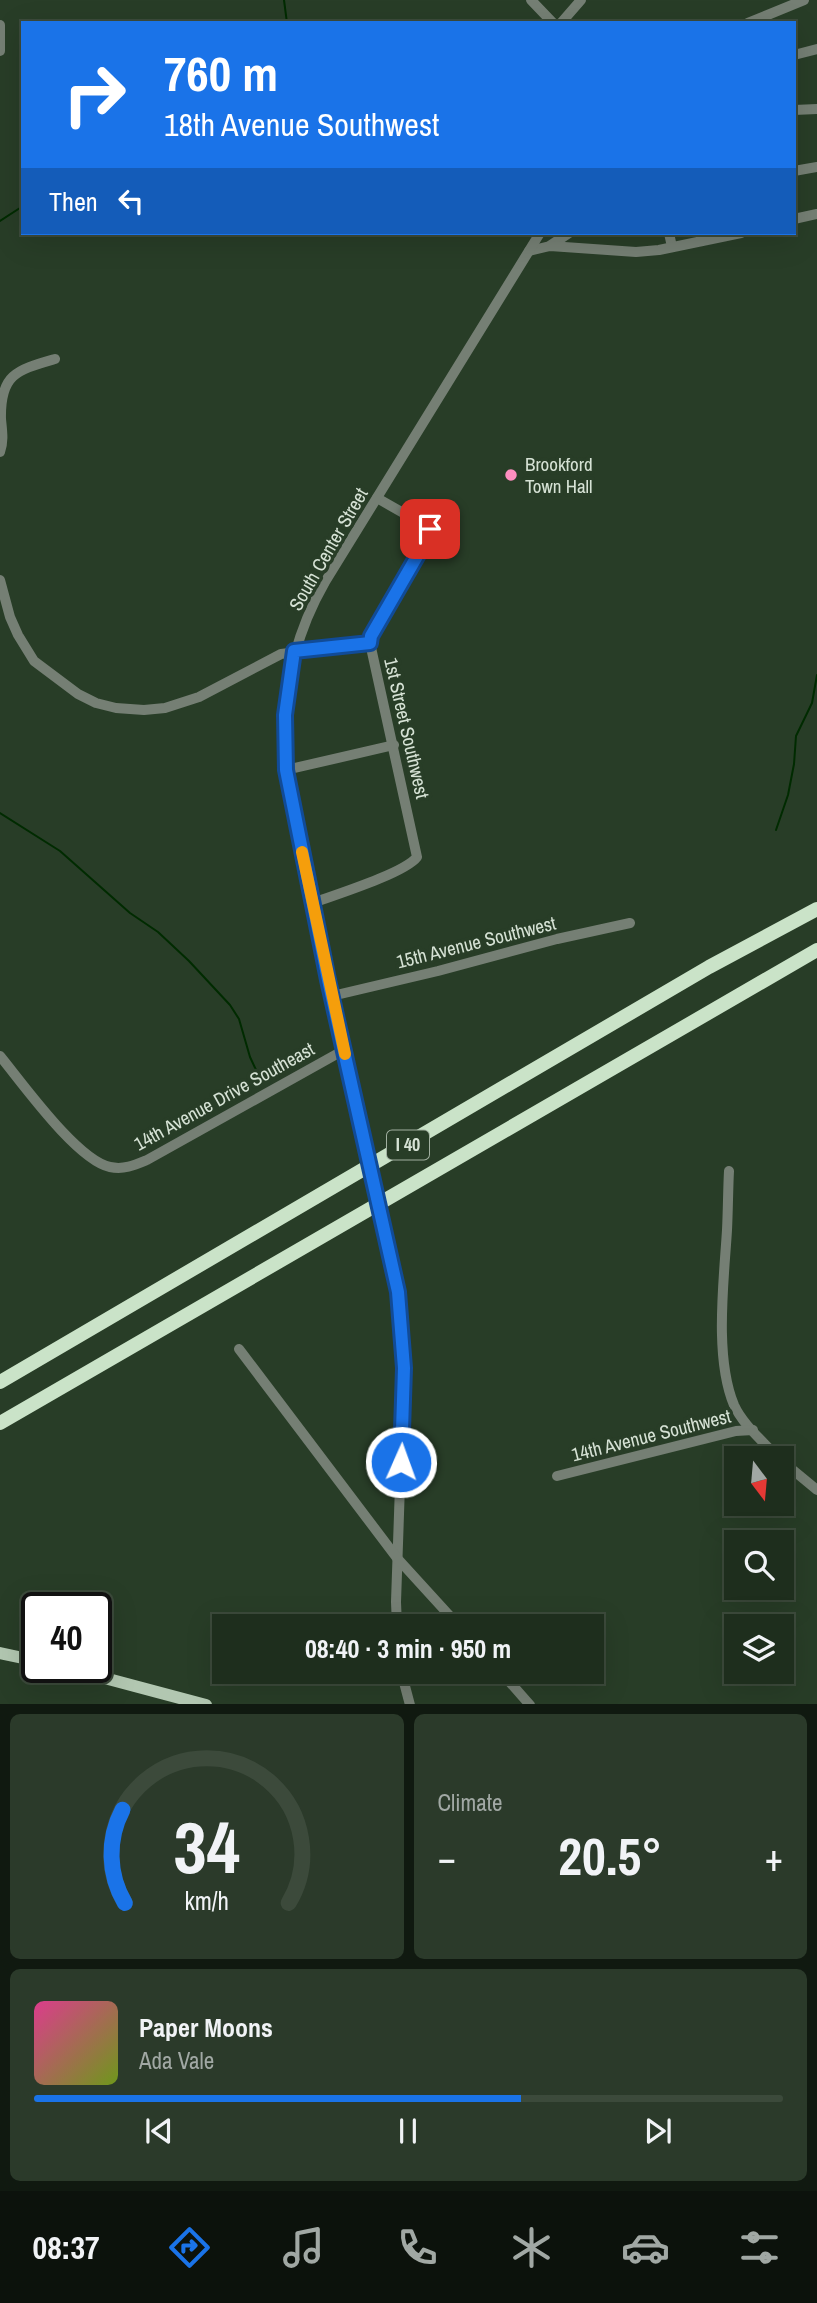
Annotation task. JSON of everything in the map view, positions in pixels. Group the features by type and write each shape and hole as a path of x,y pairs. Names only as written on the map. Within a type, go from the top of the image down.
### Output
{"highway":[{"path":"761,939 817,899"},
{"name":"I 40","path":"0,1382 688,980 817,909"},
{"name":"I 40","path":"0,1423 817,950"}],"main road":[{"path":"0,1653 21,1658"},
{"path":"112,1680 206,1704"}],"street":[{"path":"531,0 551,21"},
{"path":"753,21 804,0"},
{"path":"563,21 579,1"},
{"path":"0,25 0,51"},
{"path":"796,54 817,49"},
{"path":"796,110 817,109"},
{"path":"796,170 817,167"},
{"path":"796,219 817,214"},
{"name":"South Center Street","path":"397,1614 403,1343 398,1292 331,996 286,770 285,715 294,651 318,595 539,235"},
{"path":"550,246 566,235"},
{"path":"670,235 673,247"},
{"path":"529,251 550,246 636,252 731,235"},
{"path":"0,452 3,433 0,397 7,380 23,368 55,359"},
{"path":"0,580 18,635 34,661 78,694 104,706 144,710 182,704 270,659 294,651 370,643 371,636 431,532 426,526 377,498"},
{"name":"1st Street Southwest","path":"313,903 414,861 418,852 370,643"},
{"path":"286,770 394,745"},
{"name":"15th Avenue Southwest","path":"331,996 630,923"},
{"name":"14th Avenue Drive Southeast","path":"0,1056 91,1160 108,1167 120,1168 147,1160 344,1050"},
{"path":"729,1171 722,1295 728,1383 735,1407 767,1446"},
{"path":"239,1349 397,1558 447,1614"},
{"name":"14th Avenue Southwest","path":"557,1476 736,1431 753,1430"},
{"path":"794,1471 817,1490"},
{"path":"405,1684 410,1704"},
{"path":"512,1684 530,1704"}],"waterway":[{"path":"284,0 287,21"},
{"path":"0,221 21,207"},
{"path":"776,830 788,795 796,736 812,703 817,675"},
{"path":"0,813 60,851 189,961 230,1005 239,1019 257,1072"}],"slow traffic":[{"path":"302,852 345,1054"}],"place":[{"name":"Brookford Town Hall","path":"511,475"}],"route":[{"path":"401,1462 404,1368 398,1292 292,806 286,770 284,728 294,651 370,643 371,636 407,576 431,532 430,529"}]}
